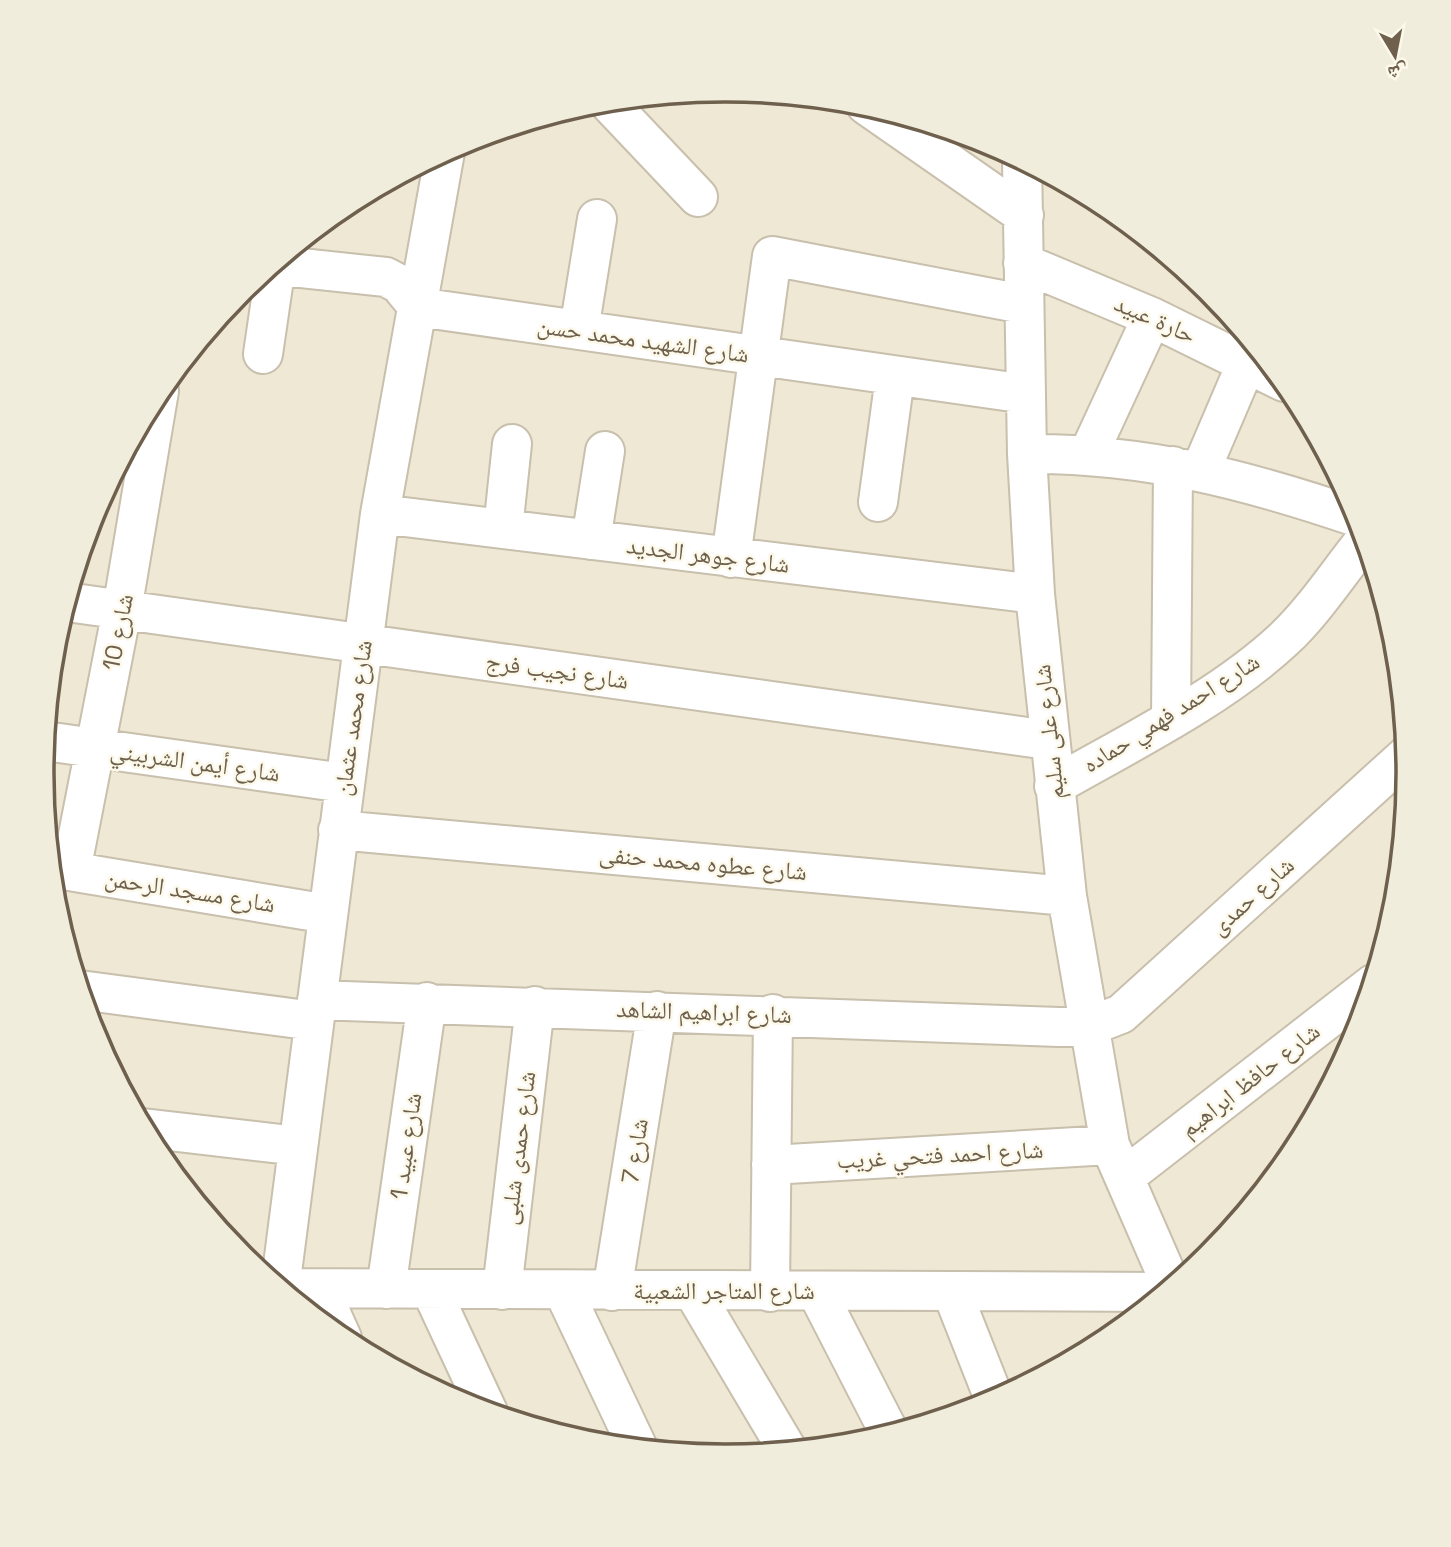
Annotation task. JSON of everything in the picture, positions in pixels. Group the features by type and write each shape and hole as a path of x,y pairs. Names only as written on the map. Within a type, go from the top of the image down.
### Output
{"street":[{"path":"617,111 698,197"},
{"path":"893,124 1024,215"},
{"name":"شارع محمد عثمان","path":"281,1277 380,514 443,165"},
{"name":"شارع على سليم","path":"1023,172 1027,454 1035,594 1048,740 1067,897 1118,1161 1168,1278"},
{"path":"579,330 597,219"},
{"path":"731,558 772,256 1023,304"},
{"name":"حارة عبيد","path":"1023,263 1152,317 1261,370"},
{"path":"286,266 386,276 399,284 418,307"},
{"path":"263,354 273,278"},
{"name":"شارع الشهيد محمد حسن","path":"418,307 1026,394"},
{"path":"1088,453 1152,317"},
{"path":"1171,720 1187,469 1247,362"},
{"path":"878,502 895,377"},
{"name":"شارع 10","path":"61,869 95,748 122,610 153,424"},
{"path":"503,529 512,444"},
{"path":"591,540 605,452"},
{"path":"1027,454 1088,453 1187,469 1278,490 1344,513"},
{"name":"شارع جوهر الجديد","path":"380,514 1035,594"},
{"name":"شارع احمد فهمي حماده","path":"1054,786 1171,720 1261,659 1286,638 1358,549"},
{"name":"شارع نجيب فرج","path":"76,603 1048,740"},
{"name":"شارع أيمن الشربيني","path":"55,742 344,783"},
{"name":"شارع حمدى","path":"1090,1026 1121,1014 1397,764"},
{"name":"شارع عطوه محمد حنفى","path":"338,830 1067,897"},
{"name":"شارع مسجد الرحمن","path":"61,870 328,914"},
{"name":"شارع ابراهيم الشاهد","path":"91,991 315,1011 427,1002 1059,1027 1090,1026"},
{"name":"شارع حافظ ابراهيم","path":"1118,1161 1359,993"},
{"name":"شارع عبيد 1","path":"386,1289 427,1002"},
{"name":"شارع حمدى شلبى","path":"502,1290 535,1006"},
{"name":"شارع 7","path":"612,1291 657,1010"},
{"path":"770,1292 773,1014"},
{"path":"157,1129 298,1146"},
{"name":"شارع احمد فتحي غريب","path":"771,1165 1118,1161"},
{"name":"شارع المتاجر الشعبية","path":"296,1288 1151,1292"},
{"path":"320,1289 333,1317"},
{"path":"431,1290 482,1399"},
{"path":"563,1290 633,1438"},
{"path":"692,1291 782,1442"},
{"path":"817,1292 885,1425"},
{"path":"952,1292 991,1390"}],"shaded area":[{"path":"726,102 813,108 899,125 941,138 1022,171 1061,192 1098,215 1168,269 1230,331 1258,365 1284,401 1328,477 1346,517 1374,600 1391,686 1397,774 1391,861 1374,947 1361,989 1328,1070 1307,1109 1284,1146 1230,1216 1168,1278 1134,1306 1098,1332 1022,1376 982,1394 899,1422 813,1439 769,1443 726,1445 638,1439 552,1422 510,1409 429,1376 390,1355 353,1332 283,1278 221,1216 193,1182 167,1146 123,1070 105,1030 77,947 60,861 56,817 54,774 60,686 77,600 90,558 123,477 144,438 167,401 221,331 283,269 317,241 353,215 429,171 469,153 552,125 638,108 682,104"}]}
